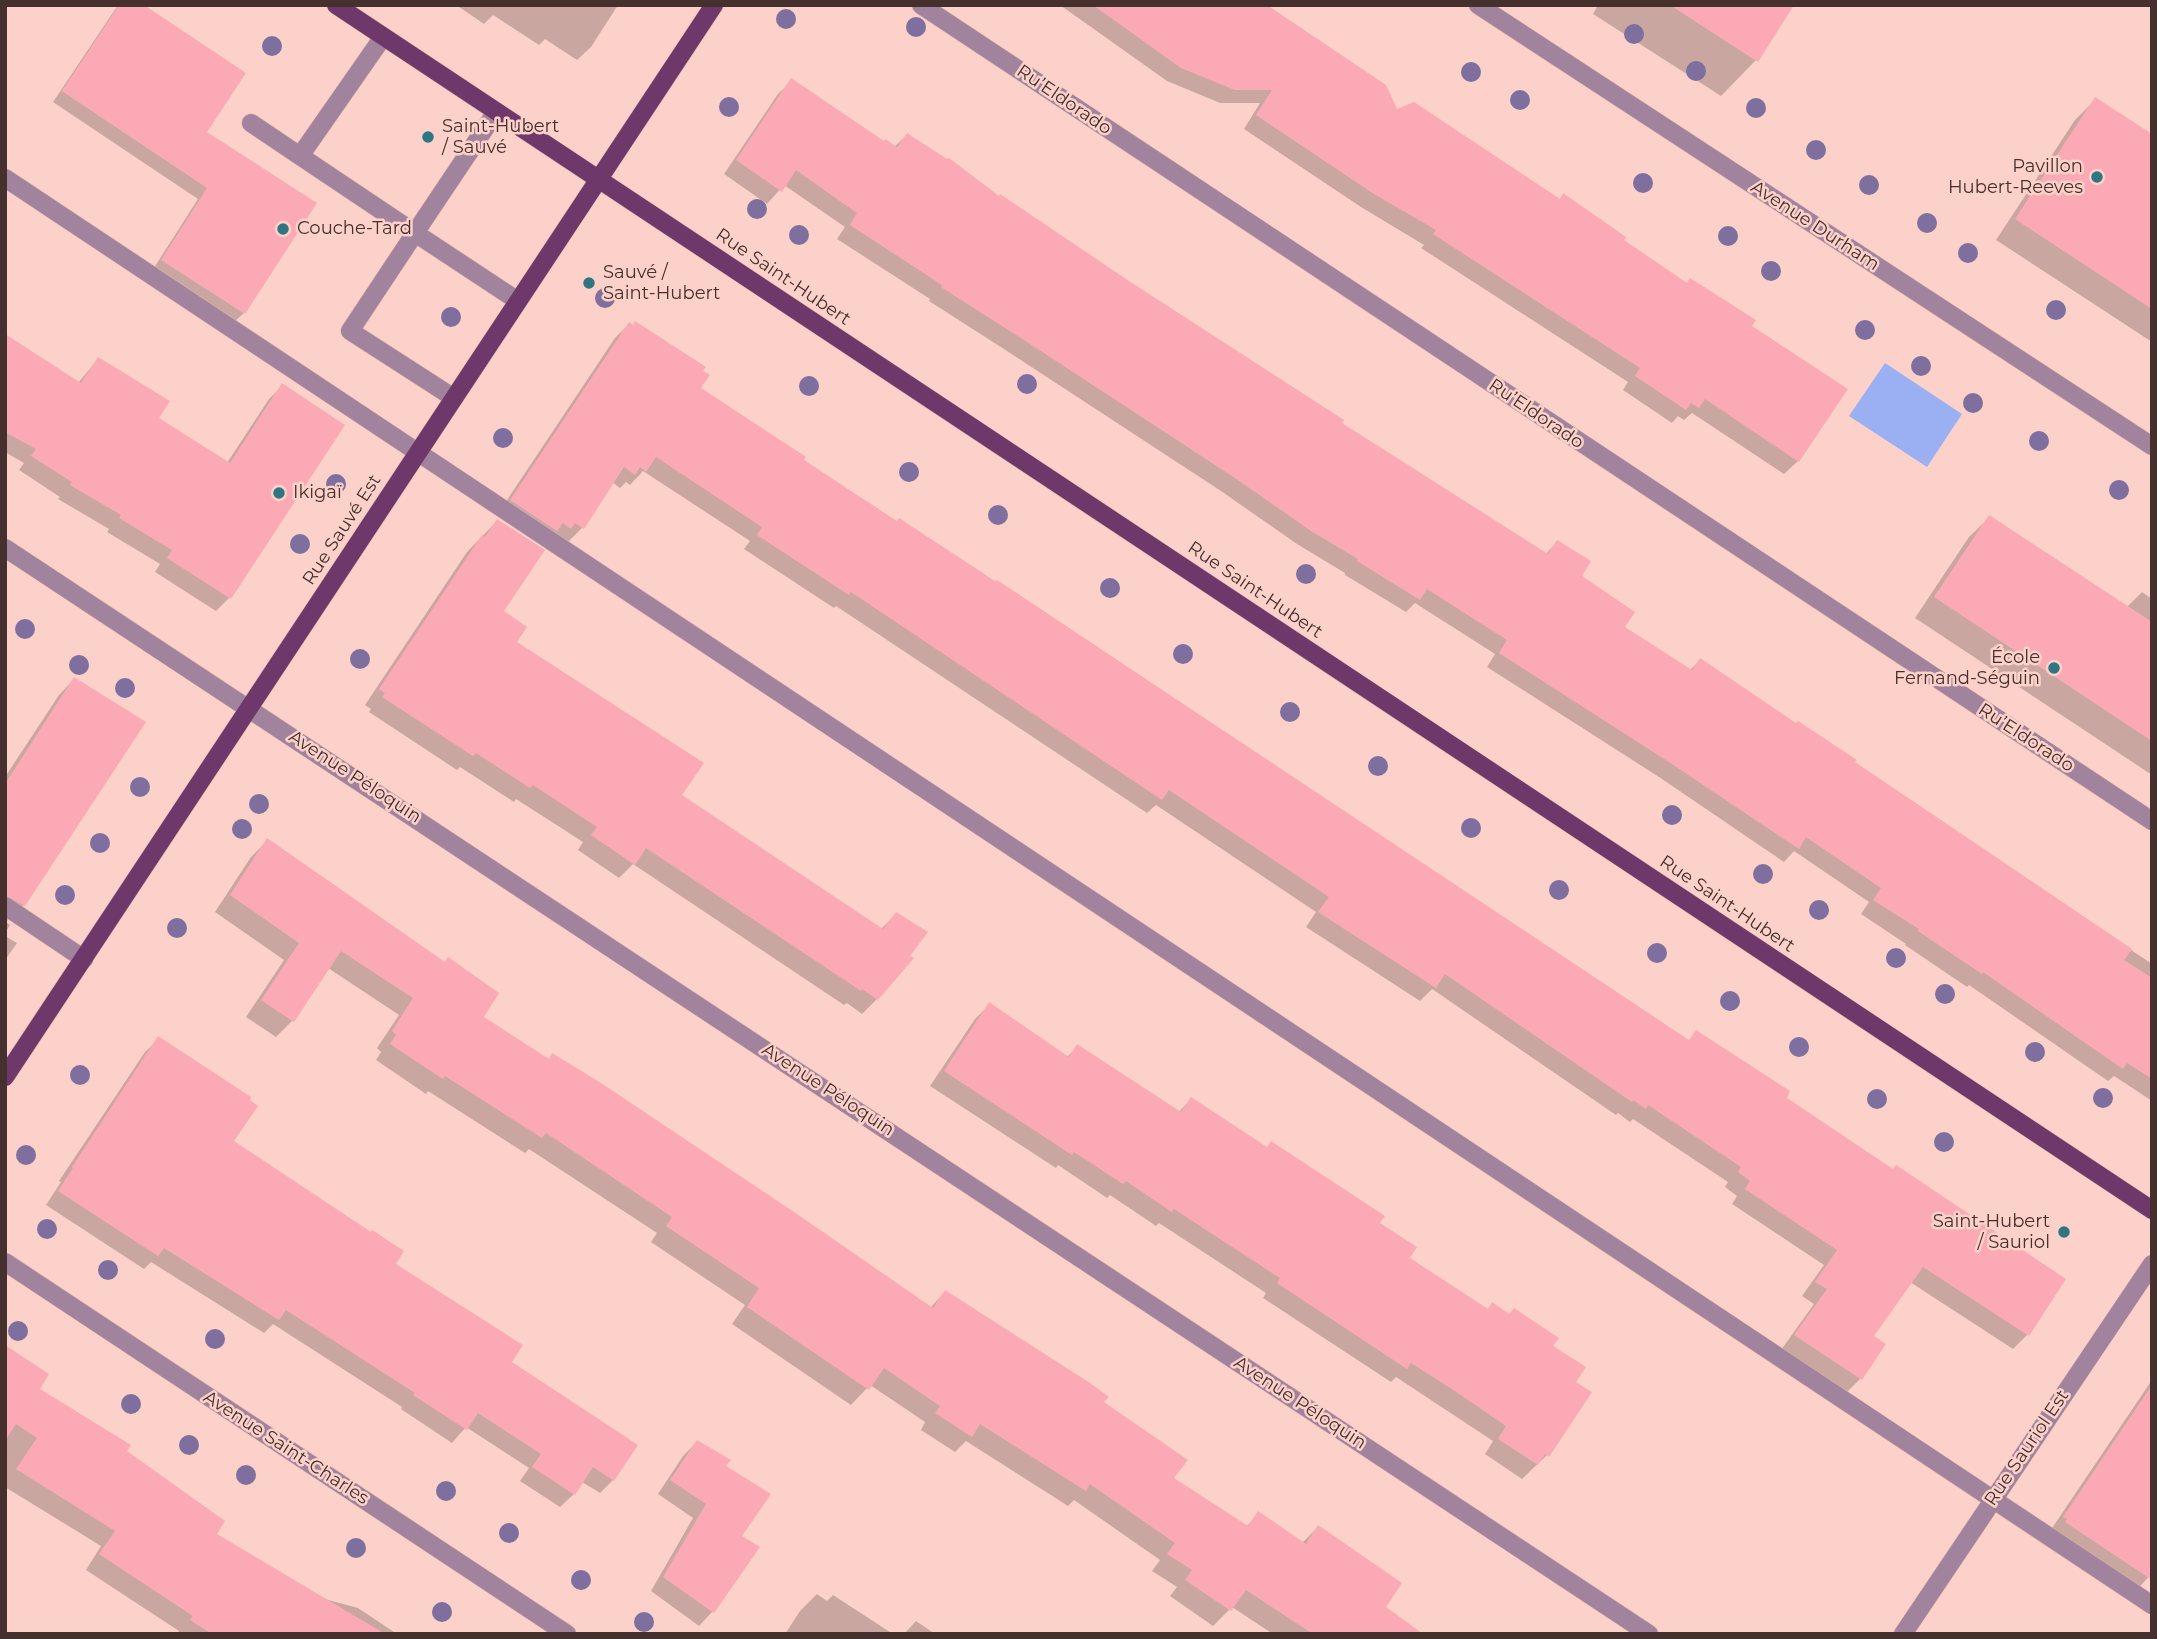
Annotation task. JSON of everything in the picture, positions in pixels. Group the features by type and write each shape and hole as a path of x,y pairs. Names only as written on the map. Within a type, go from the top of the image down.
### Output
{"main road":[{"name":"Rue Saint-Hubert","path":"336,5 2152,1210"},
{"name":"Rue Sauvé Est","path":"5,1077 714,5"}],"street":[{"name":"Ru’Eldorado","path":"921,5 2152,821"},
{"name":"Avenue Durham","path":"1478,5 2152,446"},
{"path":"300,156 383,37"},
{"path":"454,398 351,331 496,112"},
{"path":"251,123 518,301"},
{"path":"5,178 2152,1605"},
{"name":"Avenue Péloquin","path":"5,548 1649,1634"},
{"path":"5,906 84,958"},
{"name":"Avenue Saint-Charles","path":"5,1262 567,1634"},
{"name":"Rue Sauriol Est","path":"1903,1634 2152,1264"}],"shaded area":[{"path":"1885,363 1962,414 1927,467 1849,416"}],"building":[{"path":"119,5 144,5 246,73 207,132 317,203 245,314 161,260 207,188 62,91"},
{"path":"1093,5 1267,5 1386,85 1397,109 1414,102 1560,199 1563,193 1626,237 1624,240 1687,283 1690,278 1756,320 1752,326 1848,389 1799,462 1705,399 1699,408 1691,403 1686,410 1635,376 1640,368 1433,234 1436,230 1374,194 1256,115 1272,90 1235,90 1181,68"},
{"path":"1670,5 1794,5 1758,62"},
{"path":"791,78 884,141 885,139 897,147 907,133 949,158 999,196 1000,194 1344,420 1342,423 1548,554 1557,540 1591,561 1582,576 1635,612 1625,627 1692,670 1700,658 1796,723 1798,721 1857,760 1855,762 2132,949 2124,960 2152,978 2152,1079 2127,1063 2123,1069 1873,900 1881,888 1806,837 1799,849 1499,653 1507,640 1427,589 1420,600 1357,561 1358,559 1311,531 1235,478 941,287 942,285 850,225 857,213 796,170 782,192 736,160"},
{"name":"Pavillon Hubert-Reeves","path":"2095,97 2152,134 2152,309 2015,219"},
{"path":"635,321 706,367 703,371 710,375 701,388 806,457 804,460 897,521 899,518 997,580 1689,1040 1696,1030 1790,1091 1787,1098 1893,1169 1896,1165 2066,1279 2029,1336 1923,1267 1874,1336 1886,1344 1862,1380 1794,1335 1827,1289 1815,1282 1837,1250 1745,1189 1750,1181 1738,1172 1741,1167 1648,1105 1646,1109 1633,1100 1632,1102 1445,974 1436,988 1318,912 1329,897 1169,790 1162,800 851,592 849,595 757,535 762,527 656,457 646,472 640,467 635,475 624,467 584,529 575,523 571,529 563,523 557,531 510,500 629,322 633,325"},
{"path":"5,334 81,383 98,357 170,401 159,418 230,463 282,383 345,425 231,599 167,558 172,550 119,518 121,515 70,485 72,482 31,456 36,449 5,432"},
{"path":"1989,515 2152,622 2152,741 1934,597"},
{"path":"497,519 545,550 504,611 527,627 517,642 704,763 682,795 883,929 896,912 928,932 910,956 914,958 878,1000 646,848 635,865 591,835 597,827 533,785 530,788 476,753 473,756 382,697 385,693 379,689 482,535 485,537"},
{"path":"74,677 146,722 25,906 5,895 5,784"},
{"path":"267,838 445,962 448,957 499,993 484,1017 549,1059 552,1053 601,1083 933,1308 945,1290 1090,1383 1109,1397 1104,1402 1188,1460 1174,1478 1248,1526 1258,1511 1306,1544 1318,1525 1402,1583 1386,1607 1423,1634 1313,1634 1246,1590 1231,1611 1185,1580 1192,1570 1167,1554 1175,1543 1090,1484 1086,1491 980,1424 972,1437 935,1413 940,1406 884,1368 869,1390 747,1307 759,1288 666,1226 672,1217 546,1133 542,1138 390,1044 396,1035 392,1031 413,998 341,951 294,1022 261,1000 299,943 230,895"},
{"path":"989,1002 1069,1057 1077,1044 1181,1112 1191,1097 1267,1147 1271,1141 1385,1216 1380,1223 1417,1247 1410,1258 1488,1309 1492,1302 1509,1314 1514,1308 1559,1338 1553,1346 1586,1367 1576,1382 1592,1392 1549,1457 1545,1454 1538,1465 1498,1439 1506,1426 1455,1391 1411,1363 1407,1369 1277,1283 1280,1278 1174,1209 1172,1212 1126,1181 1123,1184 1074,1152 1072,1155 944,1071"},
{"path":"158,1036 251,1097 250,1100 258,1106 234,1141 404,1251 396,1264 523,1345 512,1362 638,1445 614,1481 593,1467 575,1495 532,1467 541,1454 478,1413 467,1430 413,1395 415,1393 286,1310 279,1320 164,1248 158,1256 58,1191"},
{"path":"5,1345 49,1374 40,1389 131,1445 127,1451 225,1521 217,1534 385,1634 212,1634 190,1620 193,1616 99,1554 115,1531 16,1469 37,1438 16,1424 5,1441"},
{"path":"2152,1385 2152,1580 2065,1522 2067,1519 2063,1517"},
{"path":"697,1440 731,1460 726,1466 771,1494 742,1536 760,1547 714,1613 663,1577 706,1504 670,1480"}],"place":[{"name":"Saint-Hubert / Sauvé","path":"428,137"},
{"name":"Pavillon Hubert-Reeves","path":"2097,177"},
{"name":"Couche-Tard","path":"283,229"},
{"name":"Sauvé / Saint-Hubert","path":"589,283"},
{"name":"Ikigaï","path":"279,493"},
{"name":"École Fernand-Séguin","path":"2054,668"},
{"name":"Saint-Hubert / Sauriol","path":"2064,1232"}]}
